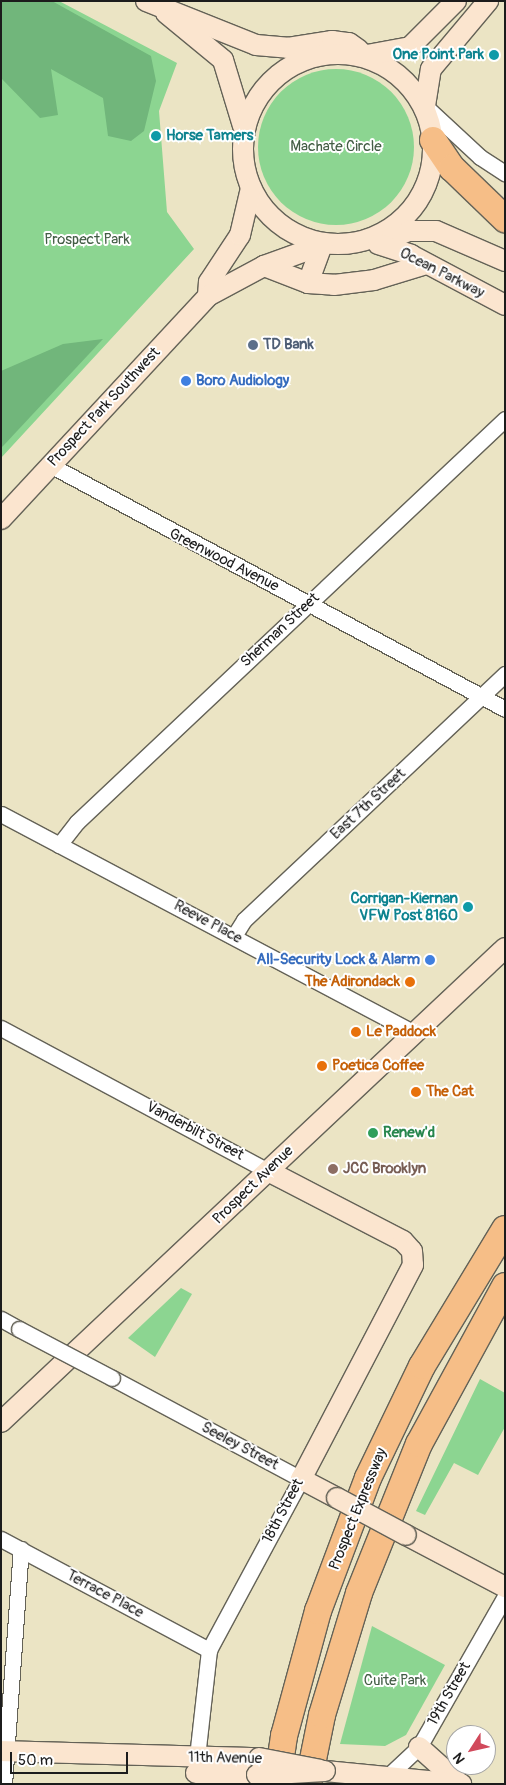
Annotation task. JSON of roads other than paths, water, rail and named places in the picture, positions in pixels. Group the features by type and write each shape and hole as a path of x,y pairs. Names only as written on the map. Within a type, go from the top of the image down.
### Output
{"highway":[{"path":"432,140 452,168 505,219"},
{"name":"Prospect Expressway","path":"264,1772 284,1736 318,1611 368,1478 422,1366 505,1229"},
{"path":"323,1776 322,1715 359,1593 419,1444 504,1288"}],"street":[{"path":"146,1 166,12 223,60 243,126 243,158 251,188 278,222 322,245 378,244 409,231 436,231 505,261"},
{"path":"243,126 264,89 291,68 308,60 349,53 367,55 410,47 456,1"},
{"path":"355,245 391,228 415,206 428,178 432,140 425,106 432,69 488,1"},
{"path":"166,12 197,19 256,46 288,48 332,41 349,43 403,80 425,106 480,157 505,173"},
{"name":"Prospect Park Southwest","path":"208,296 209,282 240,235 251,188"},
{"name":"Ocean Parkway","path":"378,244 426,264 505,305"},
{"path":"308,283 322,245"},
{"name":"Prospect Park Southwest","path":"1,519 208,296 264,266 322,245"},
{"path":"264,266 308,283 356,284 426,264"},
{"name":"Sherman Street","path":"60,845 69,829 505,419"},
{"name":"Greenwood Avenue","path":"50,465 505,709"},
{"name":"East 7th Street","path":"234,936 244,920 505,674"},
{"name":"Reeve Place","path":"1,814 414,1033"},
{"name":"Prospect Avenue","path":"1,1422 505,948"},
{"name":"Vanderbilt Street","path":"1,1028 403,1241 412,1251"},
{"name":"18th Street","path":"196,1771 209,1650 413,1265 412,1251"},
{"name":"Seeley Street","path":"1,1319 505,1587"},
{"name":"Terrace Place","path":"1,1538 209,1650"},
{"path":"4,1784 3,1751 21,1549"},
{"name":"19th Street","path":"386,1781 419,1747 505,1596"},
{"path":"419,1747 460,1783"},
{"name":"11th Avenue","path":"3,1751 196,1771 264,1772 323,1776"},
{"path":"323,1776 386,1781 460,1783"}],"place":[{"name":"One Point Park","path":"494,55"},
{"name":"Horse Tamers","path":"156,136"},
{"name":"TD Bank","path":"253,345"},
{"name":"Boro Audiology","path":"186,381"},
{"name":"Corrigan-Kiernan VFW Post 8160","path":"468,907"},
{"name":"All-Security Lock & Alarm","path":"430,960"},
{"name":"The Adirondack","path":"410,982"},
{"name":"Le Paddock","path":"356,1032"},
{"name":"Poetica Coffee","path":"322,1066"},
{"name":"The Cat","path":"416,1092"},
{"name":"Renew'd","path":"373,1133"},
{"name":"JCC Brooklyn","path":"333,1169"}],"park label":[{"name":"Machate Circle","path":"336,147"},
{"name":"Prospect Park","path":"87,240"},
{"name":"Cuite Park","path":"395,1681"}]}
